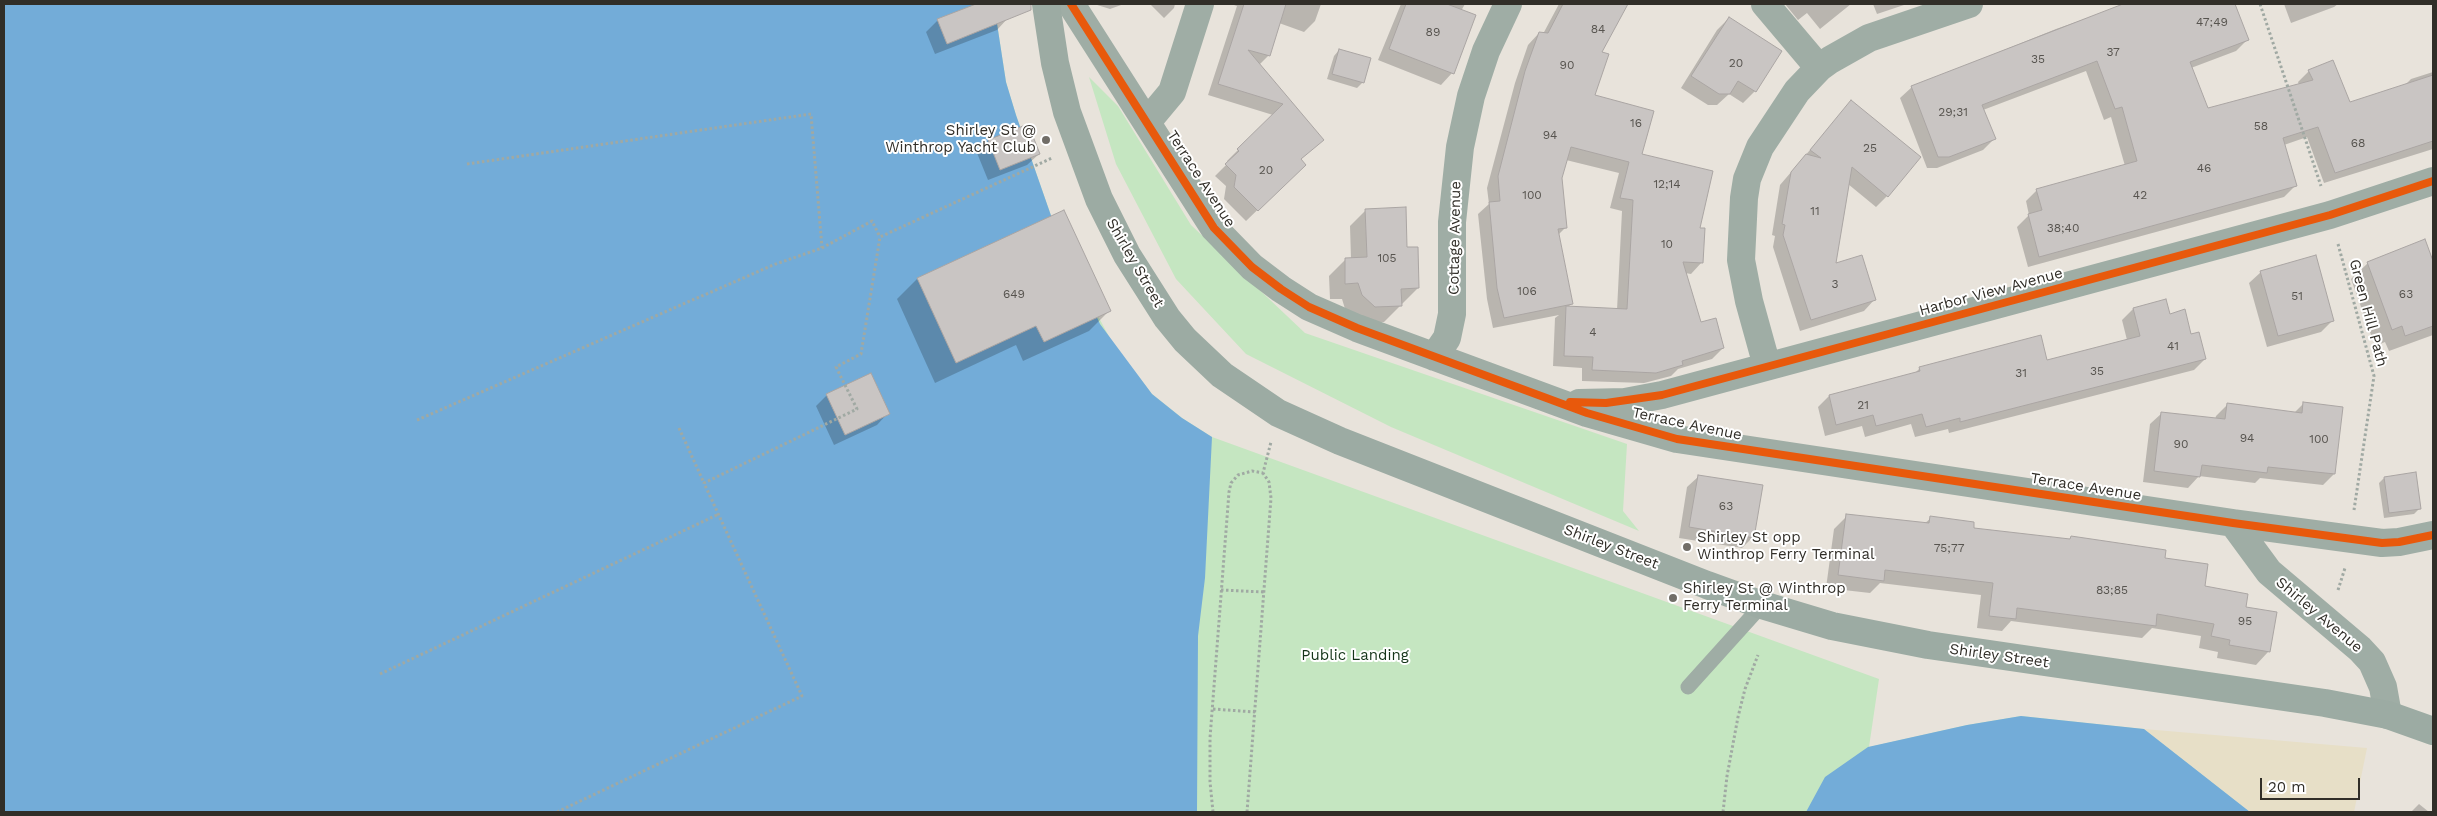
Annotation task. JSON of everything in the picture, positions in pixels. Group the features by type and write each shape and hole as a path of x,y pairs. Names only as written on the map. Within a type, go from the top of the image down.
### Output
{"main road":[{"name":"Shirley Street","path":"1046,4 1057,71 1078,146 1099,199 1127,255 1167,318 1185,340 1222,375 1278,413 1349,445 1762,605 1832,626 1891,639 2302,699 2388,715 2433,731"}],"street":[{"name":"Terrace Avenue","path":"1071,4 1204,214 1226,242 1252,267 1294,298 1324,314 1434,357 1550,400 1643,431 1694,442 2234,523 2382,543 2399,542 2433,535"},
{"path":"1147,122 1172,92 1200,4"},
{"name":"Cottage Avenue","path":"1434,357 1447,338 1452,320 1454,302 1452,222 1460,147 1471,96 1486,51 1508,4"},
{"path":"1765,4 1819,68"},
{"path":"1767,366 1749,301 1741,260 1742,220 1746,189 1753,162 1769,131 1797,91 1819,68 1841,53 1868,38 1969,4"},
{"name":"Harbor View Avenue","path":"1550,400 1590,403 1642,399 2330,216 2433,181"},
{"name":"Shirley Avenue","path":"2234,523 2270,572 2360,649 2372,662 2383,687 2388,715"}],"lane":[{"path":"1688,687 1762,605"}],"path":[{"path":"2260,4 2323,190"},
{"path":"467,164 811,114 822,248"},
{"path":"880,237 1078,146"},
{"path":"417,420 773,265 822,248 872,221 880,237 861,354 836,367 857,409 704,483"},
{"path":"1263,473 1278,413"},
{"path":"557,812 802,696 678,428"},
{"path":"1213,812 1210,762 1230,487 1234,479 1242,473 1252,471 1263,473 1269,482 1271,498 1247,812"},
{"path":"380,674 719,514"},
{"path":"1222,590 1264,592"},
{"path":"1723,812 1727,776 1738,717 1745,689 1758,655"},
{"path":"1213,709 1255,712"}],"green space":[{"name":"Public Landing","path":"994,4 1006,82 1016,115 1055,227 1078,279 1112,342 1152,394 1182,418 1212,437 1879,679 1869,747 1967,725 2021,716 2144,729 2250,812 1022,812"},
{"path":"1089,77 1118,106 1191,225 1305,333 1627,444 1623,511 1639,531 1391,427 1246,354 1176,279 1116,164"}],"sand":[{"path":"2144,729 2367,748 2354,812 2250,812"}],"water":[{"path":"4,4 994,4 1006,82 1016,115 1055,227 1100,324 1152,394 1182,418 1212,437 1205,578 1198,636 1197,812 4,812"},
{"path":"2021,716 2144,729 2250,812 1806,812 1825,777 1868,747 1967,725"}],"building":[{"path":"976,4 1031,4 1031,10 947,44 937,19"},
{"path":"1244,4 1286,4 1270,56 1248,50 1324,140 1301,159 1306,165 1258,211 1234,187 1236,175 1225,164 1239,151 1237,149 1283,104 1218,84"},
{"path":"1406,4 1447,4 1476,15 1454,74 1389,49"},
{"path":"1563,4 1628,4 1602,52 1609,54 1595,95 1654,111 1642,154 1713,171 1700,228 1705,228 1703,263 1683,262 1701,322 1716,318 1724,348 1682,361 1683,365 1656,373 1592,370 1593,357 1564,356 1566,306 1627,309 1633,200 1620,198 1629,162 1571,147 1562,178 1567,228 1558,229 1573,304 1504,318 1497,288 1489,202 1500,201 1498,176 1525,71 1539,32 1548,33"},
{"path":"2123,4 2235,4 2249,40 2190,62 2208,108 2313,80 2308,70 2333,60 2350,102 2433,75 2433,141 2335,173 2318,127 2283,138 2297,186 2039,257 2028,214 2042,210 2036,189 2137,161 2122,107 2115,109 2097,61 1982,105 1996,139 1949,157 1938,157 1911,86"},
{"path":"1729,17 1782,51 1756,92 1738,81 1730,94 1719,94 1691,76"},
{"path":"1339,49 1371,58 1364,83 1332,74"},
{"path":"1851,100 1921,157 1888,197 1852,167 1836,263 1862,255 1876,300 1811,320 1783,235 1785,225 1782,224 1791,172 1806,154 1821,158 1810,150"},
{"path":"1028,124 1040,154 1000,170 988,140"},
{"path":"1406,207 1407,247 1418,247 1419,288 1401,289 1402,306 1375,307 1362,295 1358,283 1345,284 1345,258 1367,257 1365,209"},
{"path":"1064,210 1111,311 1044,342 1036,326 956,363 917,278"},
{"path":"2425,239 2433,261 2433,326 2405,336 2402,326 2392,330 2367,262"},
{"path":"2316,255 2334,321 2278,336 2260,271"},
{"path":"2166,299 2170,314 2185,309 2191,334 2199,332 2206,359 1960,422 1960,418 1926,427 1922,414 1876,426 1873,415 1836,425 1829,395 1920,371 1919,367 2041,335 2047,360 2140,336 2133,308"},
{"path":"871,373 890,414 845,435 826,394"},
{"path":"2303,402 2343,407 2335,474 2268,467 2267,473 2202,465 2200,477 2154,471 2161,412 2225,419 2227,403 2302,413"},
{"path":"2416,472 2421,509 2389,513 2384,477"},
{"path":"1698,475 1763,485 1754,538 1689,527"},
{"path":"1846,514 1929,523 1930,516 1974,522 1974,528 2070,539 2071,536 2166,550 2165,558 2208,564 2205,586 2248,594 2246,607 2277,612 2270,652 2229,645 2230,640 2211,636 2214,624 2157,614 2156,626 2017,608 2016,619 1989,616 1993,583 1885,570 1884,581 1838,575"}],"cycle path":[{"path":"1071,4 1214,228 1252,267 1281,289 1309,307 1357,328 1587,413 1677,439 2233,523 2382,543 2399,542 2433,535"},
{"path":"1570,402 1606,403 1662,395 2330,215 2433,181"}],"place":[{"name":"Shirley St @ Winthrop Yacht Club","path":"1046,140"},
{"name":"Shirley St opp Winthrop Ferry Terminal","path":"1687,547"},
{"name":"Shirley St @ Winthrop Ferry Terminal","path":"1673,598"}]}
